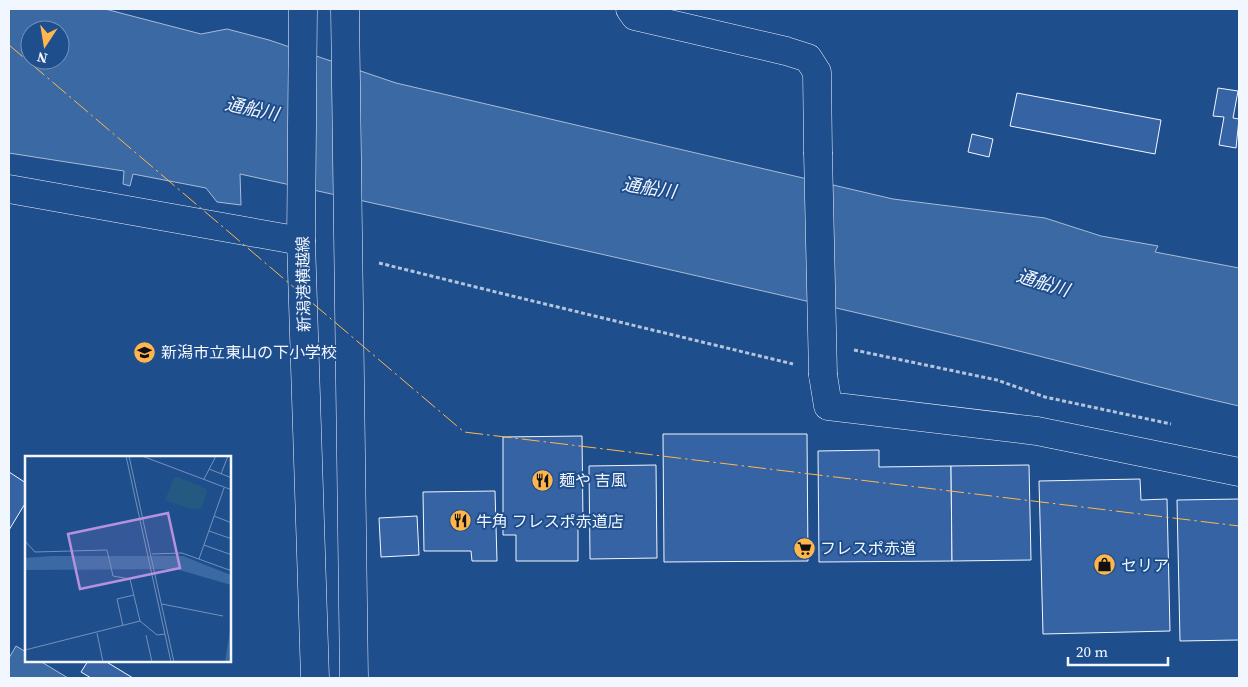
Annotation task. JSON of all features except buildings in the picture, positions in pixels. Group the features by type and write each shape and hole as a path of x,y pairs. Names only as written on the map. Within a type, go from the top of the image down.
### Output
{"main road":[{"name":"新潟港横越線","path":"302,9 302,231 315,678"},
{"path":"345,9 354,678"},
{"path":"630,9 635,16 786,51 808,58 817,72 823,374 828,406 1037,431 1239,472"},
{"path":"9,189 302,231"}],"water":[{"name":"通船川","path":"9,9 105,9 201,34 227,29 269,40 396,83 893,199 1045,218 1101,236 1158,246 1155,252 1239,268 1239,406 1003,347 514,234 240,174 241,205 217,202 206,188 133,174 130,186 123,184 124,171 9,153"},
{"path":"16,646 25,651 25,662 42,662 68,678 9,678 9,658"}],"power":[{"path":"9,45 464,432 1239,526"}],"place":[{"name":"新潟市立東山の下小学校","path":"145,352"},
{"name":"麺や 吉風","path":"543,480"},
{"name":"牛角 フレスポ赤道店","path":"460,521"},
{"name":"フレスポ赤道","path":"804,548"},
{"name":"セリア","path":"1105,565"}]}
